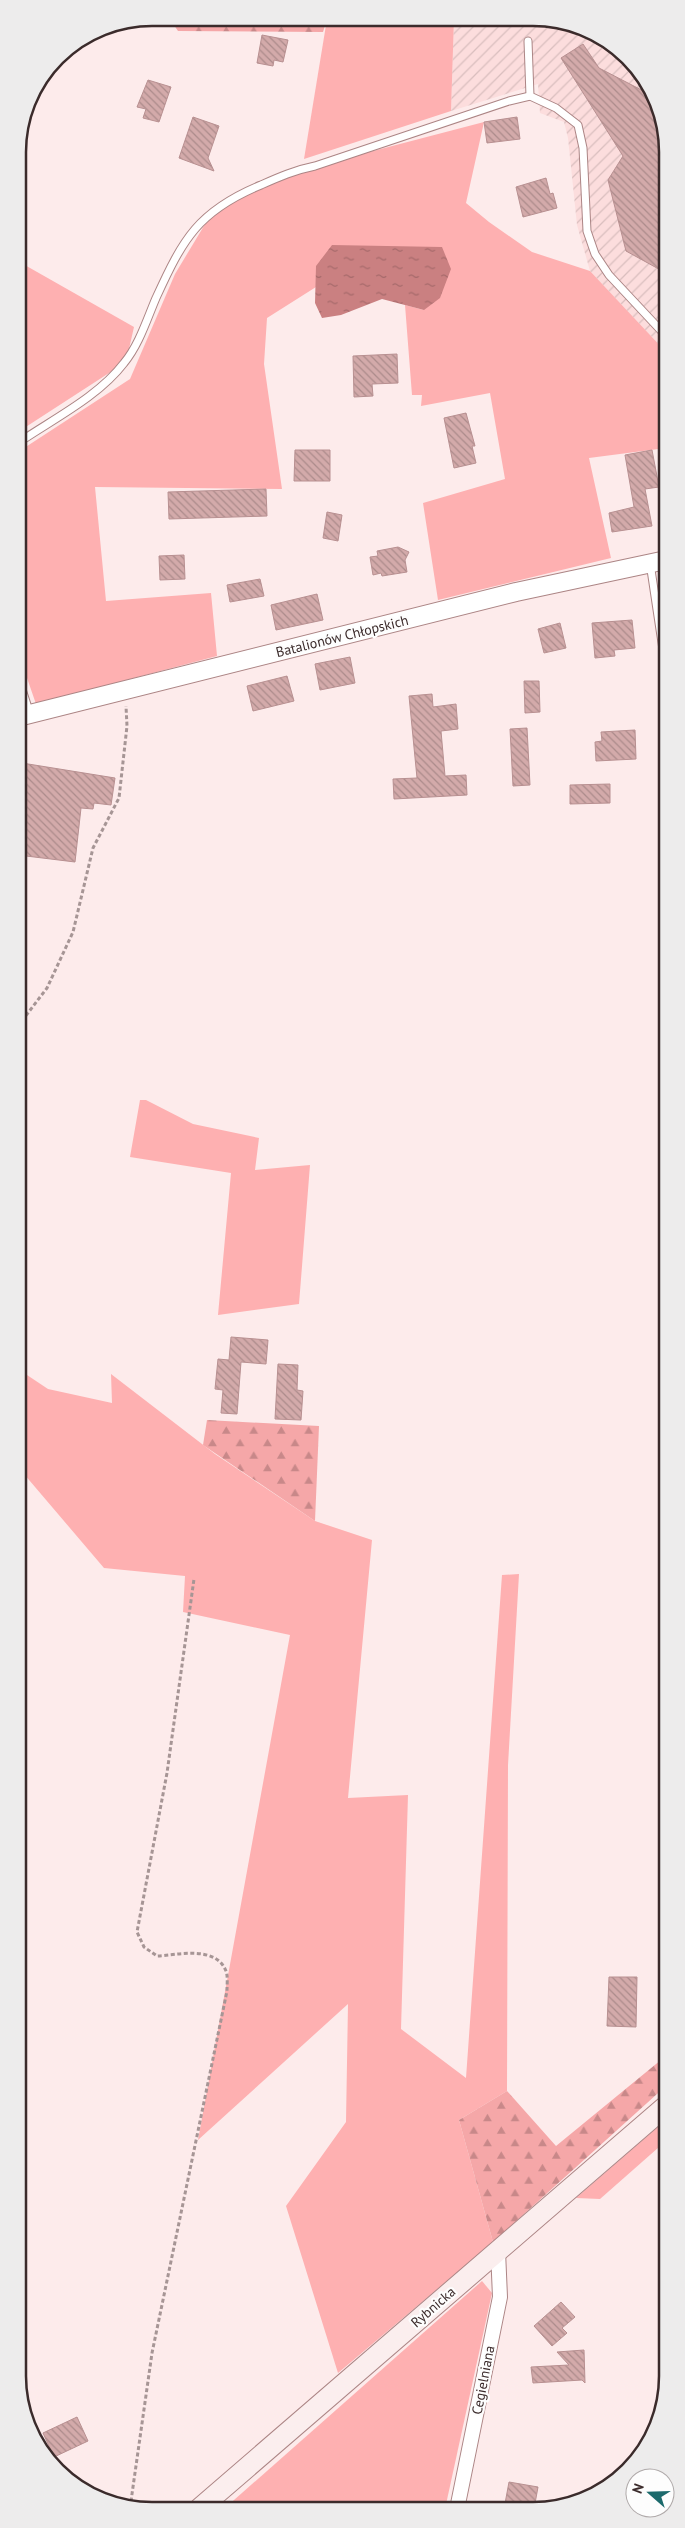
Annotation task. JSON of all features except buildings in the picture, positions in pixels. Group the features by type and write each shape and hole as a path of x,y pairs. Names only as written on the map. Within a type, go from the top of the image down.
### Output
{"main road":[{"name":"Rybnicka","path":"207,2502 658,2113"}],"street":[{"name":"Batalionów Chłopskich","path":"27,715 516,592 658,561"},
{"name":"Cegielniana","path":"458,2502 500,2297 498,2250"}],"lane":[{"path":"528,41 530,96"},
{"path":"27,437 85,398 110,379 126,362 176,255 190,233 207,215 226,201 295,170 315,166 509,101 530,96 556,108 578,125 583,148 587,231 595,254 609,275 659,328"}],"path":[{"path":"27,1014 46,988 73,932 93,848 119,798 127,726 126,690"},
{"path":"131,2499 154,2344 227,1991 226,1971 217,1961 205,1954 157,1956 144,1947 137,1932 167,1773 194,1579"}],"shaded area":[{"path":"454,26 532,26 557,29 581,36 596,43 622,63 646,97 658,136 659,344 590,271 577,225 568,138 564,122 540,113 538,84 451,111"},
{"path":"454,26 451,111 304,159 326,27"},
{"path":"484,122 466,203 489,222 532,252 590,271 659,344 659,449 589,458 611,558 438,600 423,503 505,479 490,393 421,406 422,395 412,395 405,305 424,310 316,266 316,287 267,318 264,364 282,489 95,487 106,601 211,593 217,656 36,704 27,677 27,446 130,379 175,274 213,211 289,173"},
{"path":"27,266 134,327 126,362 27,426"},
{"path":"140,1100 146,1100 193,1124 259,1138 255,1170 310,1165 299,1304 218,1315 231,1173 130,1157"},
{"path":"111,1374 215,1454 315,1521 372,1540 348,1798 408,1795 401,2029 466,2078 502,1575 519,1574 508,1765 507,2091 459,2120 493,2242 338,2373 286,2206 346,2122 348,2004 198,2140 290,1635 183,1612 185,1576 104,1568 26,1477 26,1375 48,1389 112,1403"},
{"path":"658,2127 658,2148 600,2199 576,2198"},
{"path":"482,2281 492,2293 447,2502 232,2502"}],"green space":[{"path":"175,27 325,27 323,32 178,31"},
{"path":"207,1420 319,1426 315,1521 203,1445"},
{"path":"658,2062 658,2093 493,2242 459,2120 507,2091 556,2146"}],"water":[{"path":"332,245 442,247 451,269 440,298 424,310 382,299 341,315 322,318 315,303 316,266"}]}
